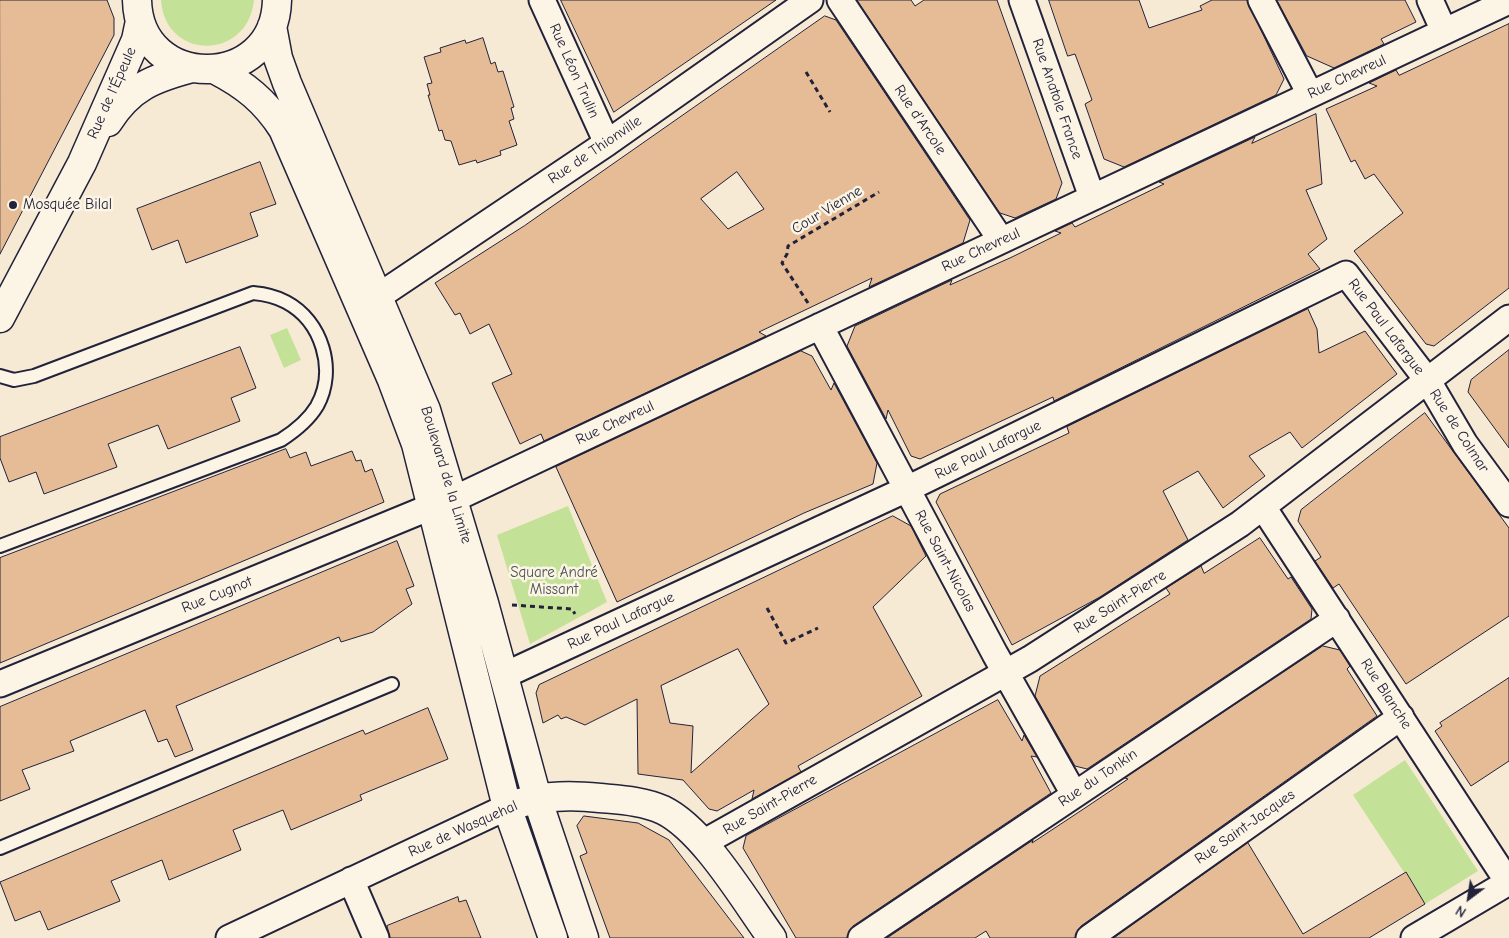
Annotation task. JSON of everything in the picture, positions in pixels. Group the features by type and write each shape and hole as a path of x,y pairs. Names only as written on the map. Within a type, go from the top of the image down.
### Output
{"main road":[{"name":"Boulevard de la Limite","path":"138,10 148,37 159,52 175,62 204,69 243,84 274,114 293,148 401,403 416,444 444,503 484,603 537,798 584,938"},
{"name":"Rue de l'Épeule","path":"0,318 82,163 136,40 138,10"},
{"name":"Boulevard de la Limite","path":"275,13 278,58 286,83 379,296 426,410 444,503 475,688 507,807 553,938"},
{"name":"Rue de l'Épeule","path":"82,163 117,108 132,92 161,77 232,66 253,53 264,40 275,13"},
{"name":"Rue de Wasquehal","path":"507,807 537,798 572,796 636,802 664,811 685,825 703,843 772,938"}],"street":[{"name":"Rue Léon Trulin","path":"542,0 607,143"},
{"name":"Rue de Thionville","path":"379,296 607,143 810,0"},
{"name":"Rue d'Arcole","path":"840,0 1001,240"},
{"name":"Rue Anatole France","path":"1022,0 1092,198"},
{"path":"1261,0 1310,94"},
{"path":"1430,0 1444,31"},
{"name":"Rue Chevreul","path":"444,503 1509,1"},
{"name":"Rue Paul Lafargue","path":"504,674 907,489 1346,274 1428,381"},
{"name":"Rue Saint-Pierre","path":"703,843 1006,673 1178,566 1263,507 1509,318"},
{"name":"Rue Saint-Nicolas","path":"820,326 1006,673 1074,794"},
{"name":"Rue de Colmar","path":"1428,381 1465,444 1509,504"},
{"name":"Rue Cugnot","path":"0,684 444,503"},
{"name":"Rue Blanche","path":"1263,507 1509,882"},
{"name":"Rue du Tonkin","path":"860,938 1337,620"},
{"name":"Rue Saint-Jacques","path":"1089,938 1400,716"},
{"name":"Rue de Wasquehal","path":"229,938 507,807"},
{"path":"351,880 376,938"},
{"path":"1414,938 1509,882"}],"lane":[{"path":"0,376 14,380 34,376 252,292 268,295 286,302 301,312 313,326 325,357 323,392 317,406 296,431 281,440 0,546"},
{"path":"0,848 392,684"}],"path":[{"path":"806,72 830,112"},
{"name":"Cour Vienne","path":"820,326 782,263 787,254 788,246 879,192"},
{"path":"484,603 572,609 586,637"},
{"path":"767,608 786,642 818,628"}],"green space":[{"path":"161,0 254,0 248,20 238,34 223,43 207,46 191,43 176,34 166,20"},
{"path":"287,328 301,360 284,368 270,335"},
{"name":"Square André Missant","path":"568,506 607,602 530,644 497,535"},
{"path":"1405,760 1478,871 1425,904 1353,795"}],"building":[{"path":"0,0 107,0 114,18 114,35 0,254"},
{"path":"561,0 776,0 614,112"},
{"path":"857,0 911,0 915,6 924,0 997,0 1062,183 1056,199 1015,218 1000,213"},
{"path":"1049,0 1139,0 1149,28 1202,10 1200,6 1212,0 1247,0 1284,79 1276,95 1124,167 1104,159 1085,104 1092,100 1075,54 1068,56"},
{"path":"1277,0 1405,0 1416,22 1381,39 1384,44 1334,68 1307,56"},
{"path":"825,16 836,20 970,220 963,243 869,287 872,278 759,332 766,336 544,441 541,434 520,444 492,383 512,374 489,324 470,334 460,313 455,315 435,283 524,226","holes":["737,172 764,209 728,229 701,199"]},
{"path":"1509,24 1509,288 1434,346 1426,344 1354,251 1403,213 1374,174 1365,179 1355,160 1351,162 1326,109 1377,86 1369,83 1396,70 1399,75"},
{"path":"483,38 491,64 495,62 498,72 503,71 514,107 511,108 514,119 509,121 517,145 500,151 501,155 477,163 476,160 459,165 451,141 445,140 442,130 439,131 428,95 430,95 427,84 432,83 424,57 441,52 440,48 465,40 466,43"},
{"path":"1316,114 1322,184 1306,190 1327,239 1308,254 1320,269 1054,401 1053,397 920,459 911,456 888,410 886,419 847,346 855,326 952,280 950,285 1012,257 1061,233 1055,231 1072,223 1075,227 1164,184 1159,182 1255,137 1252,143"},
{"path":"260,162 276,204 250,213 258,236 186,263 178,240 152,250 137,209"},
{"path":"1308,309 1317,329 1319,353 1365,331 1397,374 1302,448 1290,432 1249,456 1265,476 1223,508 1198,471 1163,491 1188,540 1100,597 1012,645 936,502 940,494 1069,433 1067,427"},
{"path":"240,347 256,388 231,398 240,421 168,449 158,425 108,444 117,467 44,494 36,472 9,482 0,458 0,437"},
{"path":"1509,350 1509,448 1468,392 1471,380"},
{"path":"801,351 812,356 831,390 834,383 877,463 873,484 804,513 617,602 556,467"},
{"path":"1425,413 1509,528 1509,616 1406,684 1339,584 1333,588 1315,561 1321,557 1298,521 1301,510"},
{"path":"286,449 290,458 306,452 311,466 352,451 356,461 361,460 365,472 372,469 384,502 0,663 0,558"},
{"path":"893,516 911,526 926,556 873,607 922,696 798,766 801,772 752,799 754,790 717,811 709,809 683,780 638,774 637,699 585,725 566,717 561,719 558,715 543,723 536,693 539,685","holes":["738,649 769,704 691,773 693,726 670,723 661,686"]},
{"path":"1260,538 1288,579 1291,577 1312,609 1311,619 1087,769 1075,766 1035,696 1040,676 1170,594 1166,588 1201,566 1204,573"},
{"path":"397,541 414,586 406,589 412,604 373,632 341,642 339,637 176,706 193,750 175,757 167,739 158,742 145,710 70,741 74,751 22,770 30,789 0,801 0,707"},
{"path":"1323,646 1340,650 1350,666 1347,669 1377,716 1081,926 1075,938 990,938 986,931 975,938 887,938 1033,840 1032,843 1085,808 1128,779 1125,778"},
{"path":"1509,678 1509,761 1471,786 1435,731 1442,726 1440,723"},
{"path":"998,700 1022,741 1024,735 1037,757 1031,756 1051,793 853,926 847,938 796,938 743,848 746,836"},
{"path":"428,708 448,759 360,795 362,800 291,830 283,810 233,830 241,850 169,880 162,860 111,881 120,901 48,930 40,911 15,921 0,882 363,730 365,734"},
{"path":"584,816 638,823 669,840 744,938 610,938 580,856 587,853 577,826"},
{"path":"1248,843 1303,934 1406,872 1425,904 1369,938 1114,938"},
{"path":"458,897 459,902 466,900 481,938 390,938 387,926"}],"place":[{"name":"Mosquée Bilal","path":"13,205"}]}
